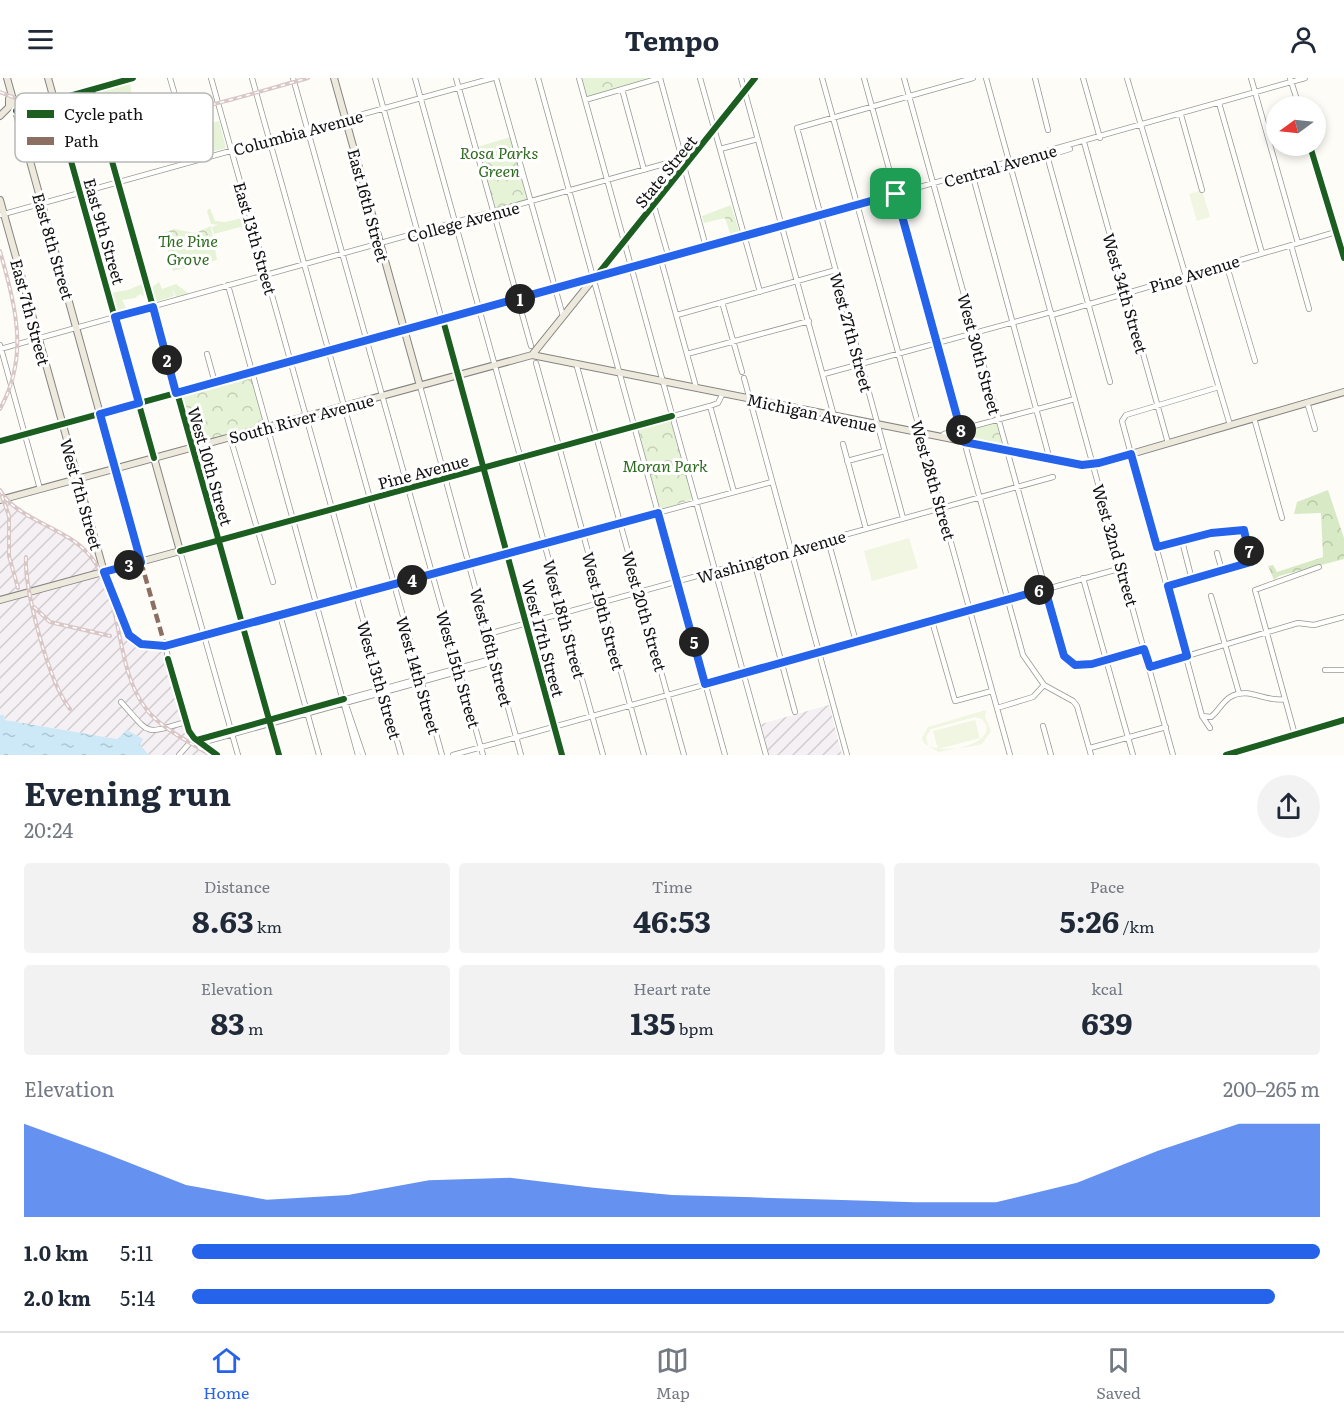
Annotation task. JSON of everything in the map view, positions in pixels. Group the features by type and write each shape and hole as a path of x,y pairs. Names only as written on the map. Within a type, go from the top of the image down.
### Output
{"main road":[{"name":"East 8th Street","path":"5,78 15,108"},
{"path":"0,116 10,104 5,78"},
{"name":"East 9th Street","path":"48,78 52,93"},
{"name":"East 16th Street","path":"334,78 404,331"},
{"name":"State Street","path":"532,355 685,168 755,78"},
{"path":"0,116 15,111"},
{"name":"East 8th Street","path":"30,162 141,562"},
{"name":"East 9th Street","path":"71,162 180,551"},
{"name":"East 7th Street","path":"0,200 2,214 62,424"},
{"name":"West 16th Street","path":"404,331 420,386"},
{"name":"Michigan Avenue","path":"532,355 1050,460 1093,464"},
{"name":"South River Avenue","path":"0,500 532,355"},
{"path":"1093,464 1344,392"},
{"name":"West 7th Street","path":"62,424 104,572"},
{"name":"Pine Avenue","path":"0,600 180,551"}],"street":[{"path":"81,93 131,78"},
{"path":"170,78 175,93"},
{"name":"East 13th Street","path":"211,78 291,363"},
{"name":"West 14th Street","path":"252,78 442,755"},
{"name":"West 15th Street","path":"293,78 483,755"},
{"name":"West 17th Street","path":"375,78 562,755"},
{"name":"West 18th Street","path":"416,78 603,755"},
{"path":"456,78 531,346"},
{"path":"494,78 532,202 563,316"},
{"name":"Columbia Avenue","path":"213,155 494,78"},
{"path":"538,78 725,755"},
{"path":"579,78 766,755"},
{"path":"585,99 660,78 706,247"},
{"path":"700,78 760,292"},
{"path":"741,78 834,416"},
{"name":"West 28th Street","path":"822,78 1010,755"},
{"path":"864,78 1023,655 1044,685 1073,701 1077,706 1091,755"},
{"name":"West 30th Street","path":"904,78 1064,656 1070,662 1080,666 1106,660"},
{"path":"945,78 947,86"},
{"path":"833,117 973,78"},
{"name":"West 32nd Street","path":"986,78 1173,755"},
{"path":"1035,78 1048,130"},
{"path":"1083,78 1100,138"},
{"path":"1127,78 1230,425"},
{"path":"1251,78 1298,243"},
{"name":"Central Avenue","path":"0,441 291,363 858,204 1010,165 1291,80 1305,78"},
{"path":"1291,80 1296,96"},
{"path":"622,89 644,170"},
{"path":"1219,103 1262,253"},
{"path":"1180,115 1202,190"},
{"name":"West 27th Street","path":"833,117 797,128 903,518"},
{"path":"720,149 758,139"},
{"name":"West 34th Street","path":"1084,143 1168,443"},
{"path":"1047,154 1110,382"},
{"path":"1313,156 1344,258"},
{"name":"College Avenue","path":"0,347 153,307 682,159"},
{"name":"West 10th Street","path":"112,162 279,755"},
{"name":"Columbia Avenue","path":"2,214 190,162"},
{"path":"972,173 1050,460"},
{"path":"654,206 669,258"},
{"name":"Pine Avenue","path":"824,374 1012,322 1126,294 1336,232"},
{"path":"1290,245 1309,309"},
{"path":"661,260 696,387"},
{"path":"1226,263 1255,361"},
{"path":"676,315 836,270"},
{"path":"228,285 360,755"},
{"path":"722,302 848,755"},
{"path":"687,354 809,321"},
{"path":"0,347 40,489"},
{"path":"207,354 215,383"},
{"name":"West 13th Street","path":"291,363 401,755"},
{"name":"West 19th Street","path":"536,363 644,755"},
{"name":"West 20th Street","path":"576,363 684,755"},
{"name":"West 16th Street","path":"420,386 522,755"},
{"path":"1210,728 1202,716 1122,421 1126,415 1219,387"},
{"path":"723,393 718,403 711,406 734,492"},
{"path":"941,437 961,429 1075,399"},
{"path":"1307,402 1315,429"},
{"name":"Pine Avenue","path":"180,551 711,406"},
{"path":"1254,418 1282,518"},
{"path":"230,437 273,582"},
{"path":"843,444 866,529"},
{"path":"848,461 885,451"},
{"name":"Washington Avenue","path":"488,634 1053,477"},
{"path":"156,647 356,596 771,482"},
{"path":"1157,547 1216,532 1244,530 1251,562 1168,586"},
{"path":"828,540 856,642"},
{"path":"1182,541 1192,580"},
{"path":"180,551 238,755"},
{"path":"1217,553 1222,571"},
{"path":"754,561 795,712"},
{"path":"1295,735 1255,590 1319,567"},
{"path":"453,755 1122,568"},
{"name":"West 7th Street","path":"104,572 129,635 141,644 156,647 168,659"},
{"path":"1083,578 1133,755"},
{"path":"1211,596 1239,693"},
{"path":"280,615 319,755"},
{"path":"1150,667 1298,623 1314,625 1344,617"},
{"path":"932,621 955,701 992,691"},
{"path":"165,646 186,723 197,740 217,755"},
{"path":"1106,660 1144,649"},
{"path":"178,755 197,740 495,659"},
{"path":"1326,670 1344,670"},
{"path":"997,708 1033,698 1044,685"},
{"path":"1202,716 1211,717 1230,697 1239,693 1250,693 1268,700 1285,699"},
{"path":"121,702 148,731 186,723"},
{"path":"1226,755 1344,720"},
{"path":"1043,726 1051,755"},
{"path":"1090,748 1166,728"}],"shaded area":[{"path":"0,490 7,499 81,547 104,572 125,628 134,640 156,647 164,653 188,736 214,755 149,755 124,732 117,739 5,720 4,715 0,715"},
{"path":"829,705 842,755 769,755 761,724"}],"green space":[{"path":"581,78 655,78 586,98"},
{"path":"126,82 130,83 131,93 97,93"},
{"path":"219,121 226,148 213,151 213,123"},
{"name":"Rosa Parks Green","path":"511,137 529,201 495,210 477,147"},
{"path":"1202,190 1210,217 1197,221 1189,194"},
{"path":"731,205 740,234 731,236 725,218 704,223 702,216"},
{"path":"210,208 215,221 225,222 246,217 248,225 214,234 212,227 218,225 211,224 207,211"},
{"name":"The Pine Grove","path":"211,226 217,260 173,271 166,244 160,240 163,233 174,229 195,233"},
{"path":"159,282 162,289 176,284 189,294 176,298 173,289 174,296 155,302 151,288"},
{"path":"142,284 144,296 140,294 135,298 122,300 127,310 116,313 111,293 128,290"},
{"path":"251,376 264,425 194,444 181,394"},
{"name":"Moran Park","path":"669,419 693,499 660,510 637,430"},
{"path":"996,422 1003,444 1001,447 964,438 965,431"},
{"path":"1328,490 1344,538 1344,559 1279,576 1274,580 1268,566 1273,565 1277,572 1323,557 1321,513 1294,514 1297,502"},
{"path":"909,538 918,568 872,581 864,551"},
{"path":"986,710 985,717 991,731 982,744 957,748 982,738 987,726 982,719 975,717 931,729 926,737 928,745 922,738 928,727"},
{"path":"975,720 980,738 938,749 933,731"}],"water":[{"path":"0,715 4,715 5,720 117,739 127,730 143,739 140,745 149,755 0,755"}],"railway":[{"path":"213,104 308,78"},
{"path":"0,92 15,97"},
{"path":"0,251 11,291 17,330 15,369 0,409"},
{"path":"0,490 18,509 69,538 91,557 102,574 109,593 123,654 136,693 147,710 160,723 210,755"},
{"path":"2,496 9,516 9,556 18,588"},
{"path":"26,557 29,591 39,636 54,679 70,709"},
{"path":"34,607 50,622 110,636"}],"marked path":[{"path":"141,562 165,646"}],"cycle path":[{"path":"80,93 133,78"},
{"path":"0,441 594,279 755,78"},
{"path":"1313,156 1344,258"},
{"path":"71,162 154,458"},
{"path":"112,162 279,755"},
{"path":"443,320 562,755"},
{"path":"180,551 672,416"},
{"path":"168,659 189,731 194,738 217,755"},
{"path":"197,740 344,699"},
{"path":"1226,755 1344,720"}],"route":[{"path":"896,194 964,442 1082,465 1131,454 1157,547 1211,533 1244,530 1251,562 1168,586 1187,656 1150,667 1144,649 1077,666 1064,656 1045,589 705,684 658,513 165,646 141,644 127,633 104,572 141,562 100,414 139,403 115,317 153,307 176,393 896,194"}]}
